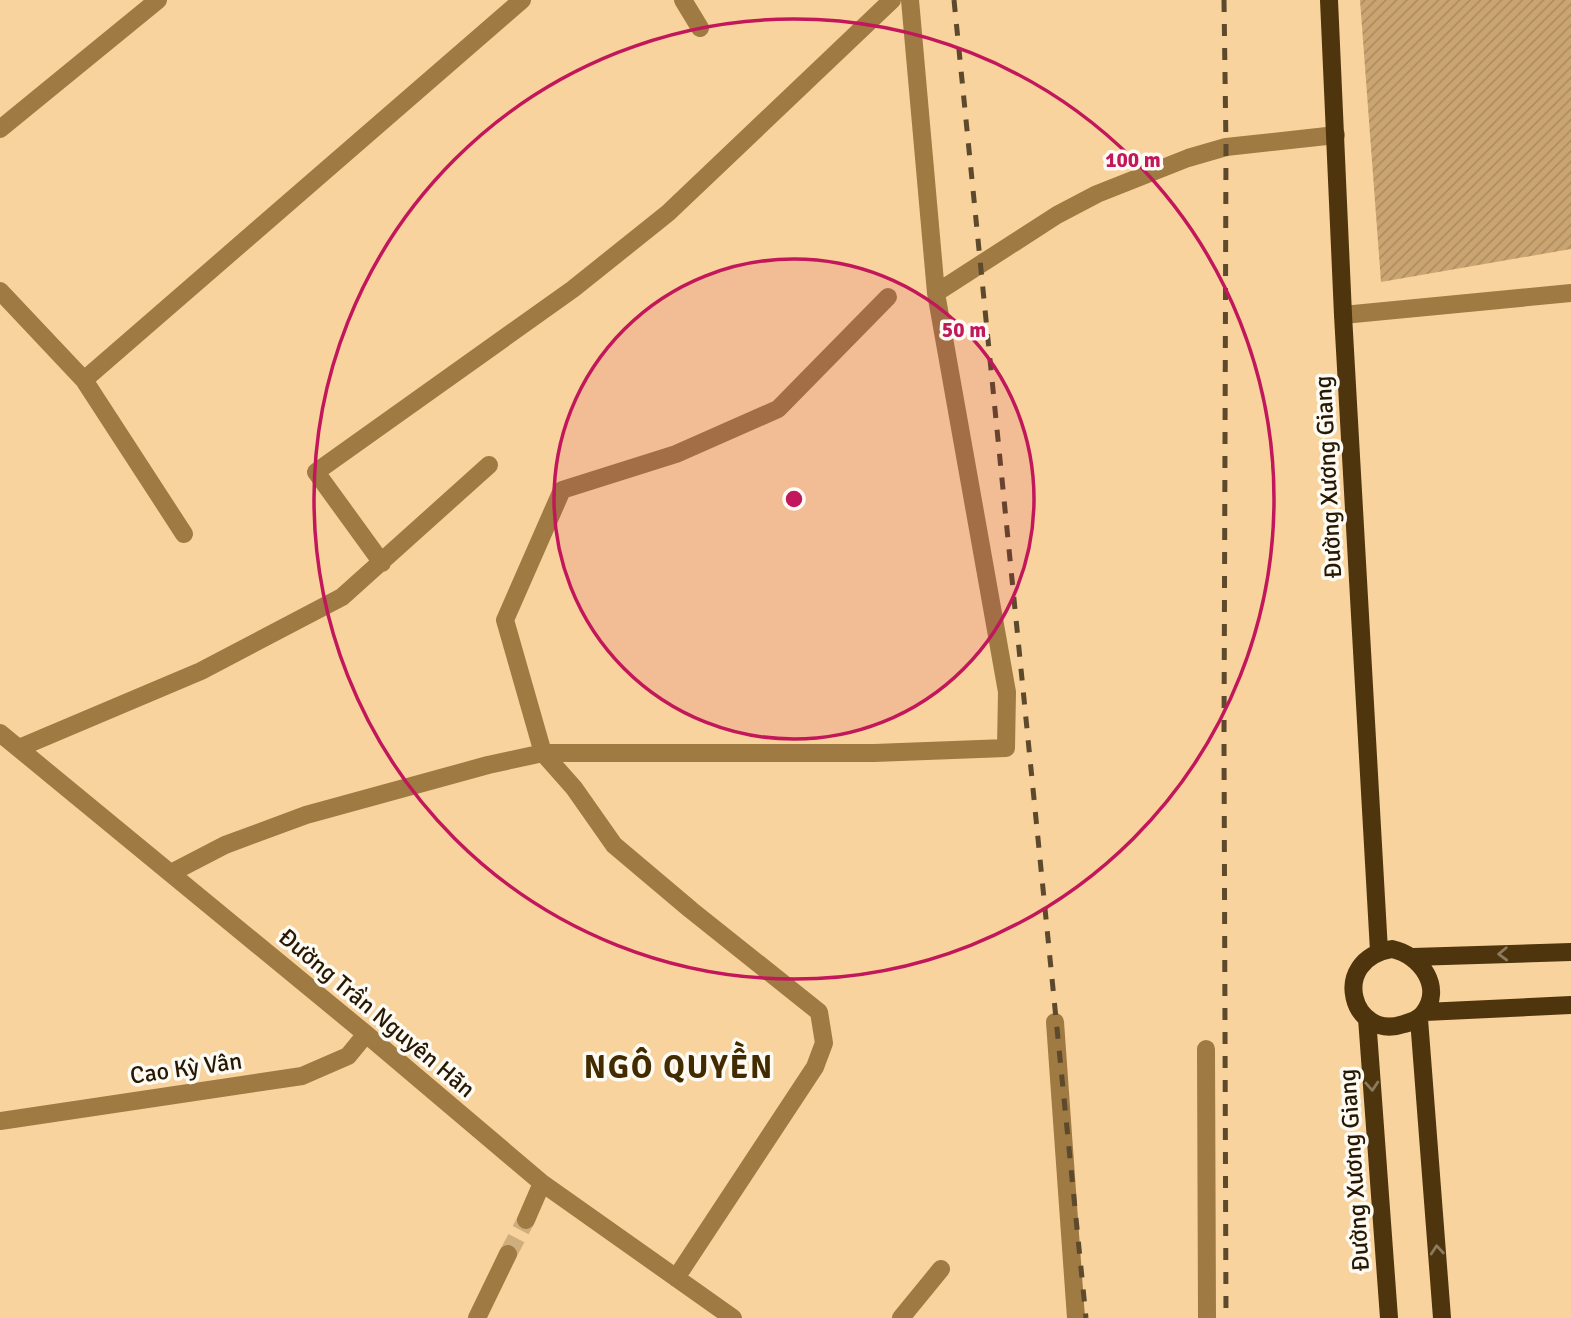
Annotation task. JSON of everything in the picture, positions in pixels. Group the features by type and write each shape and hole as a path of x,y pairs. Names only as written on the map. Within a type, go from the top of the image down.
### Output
{"main road":[{"name":"Đường Xương Giang","path":"1329,0 1343,315 1379,951"},
{"path":"1571,951 1413,957 1392,949 1379,951 1367,958 1354,976 1353,995 1358,1008 1367,1018 1378,1025 1391,1027 1422,1015 1571,1005"},
{"path":"1413,957 1427,974 1429,1000 1422,1015 1443,1318"},
{"name":"Đường Xương Giang","path":"1367,1018 1390,1318"}],"street":[{"path":"0,129 158,0"},
{"path":"85,380 522,0"},
{"path":"683,0 700,28"},
{"path":"382,563 316,472 573,289 668,213 892,0"},
{"path":"171,873 225,845 306,815 488,765 542,753 860,753 1006,748 1007,692 936,293 910,0"},
{"path":"936,293 1058,215 1097,194 1188,158 1226,147 1336,135"},
{"path":"0,290 85,380 184,534"},
{"path":"1343,315 1571,293"},
{"path":"676,1278 815,1067 824,1043 819,1012 614,845 574,788 542,753 505,620 562,490 676,454 779,410 888,297"},
{"path":"19,748 201,671 342,597 489,466"},
{"name":"Đường Trần Nguyên Hãn","path":"0,733 366,1034 542,1183 733,1318"},
{"path":"1055,1022 1076,1318"},
{"name":"Cao Kỳ Vân","path":"0,1121 302,1076 348,1056 366,1034"},
{"path":"1206,1049 1207,1318"},
{"path":"526,1220 542,1183"},
{"path":"477,1318 508,1254"},
{"path":"901,1318 941,1269"}],"building":[{"path":"1360,0 1571,0 1571,249 1381,282"}],"tunnel":[{"path":"508,1254 526,1220"}],"railway":[{"path":"954,0 1086,1318"},
{"path":"1224,0 1226,1318"}],"district":[{"name":"NGÔ QUYỀN","path":"679,1067"}]}
